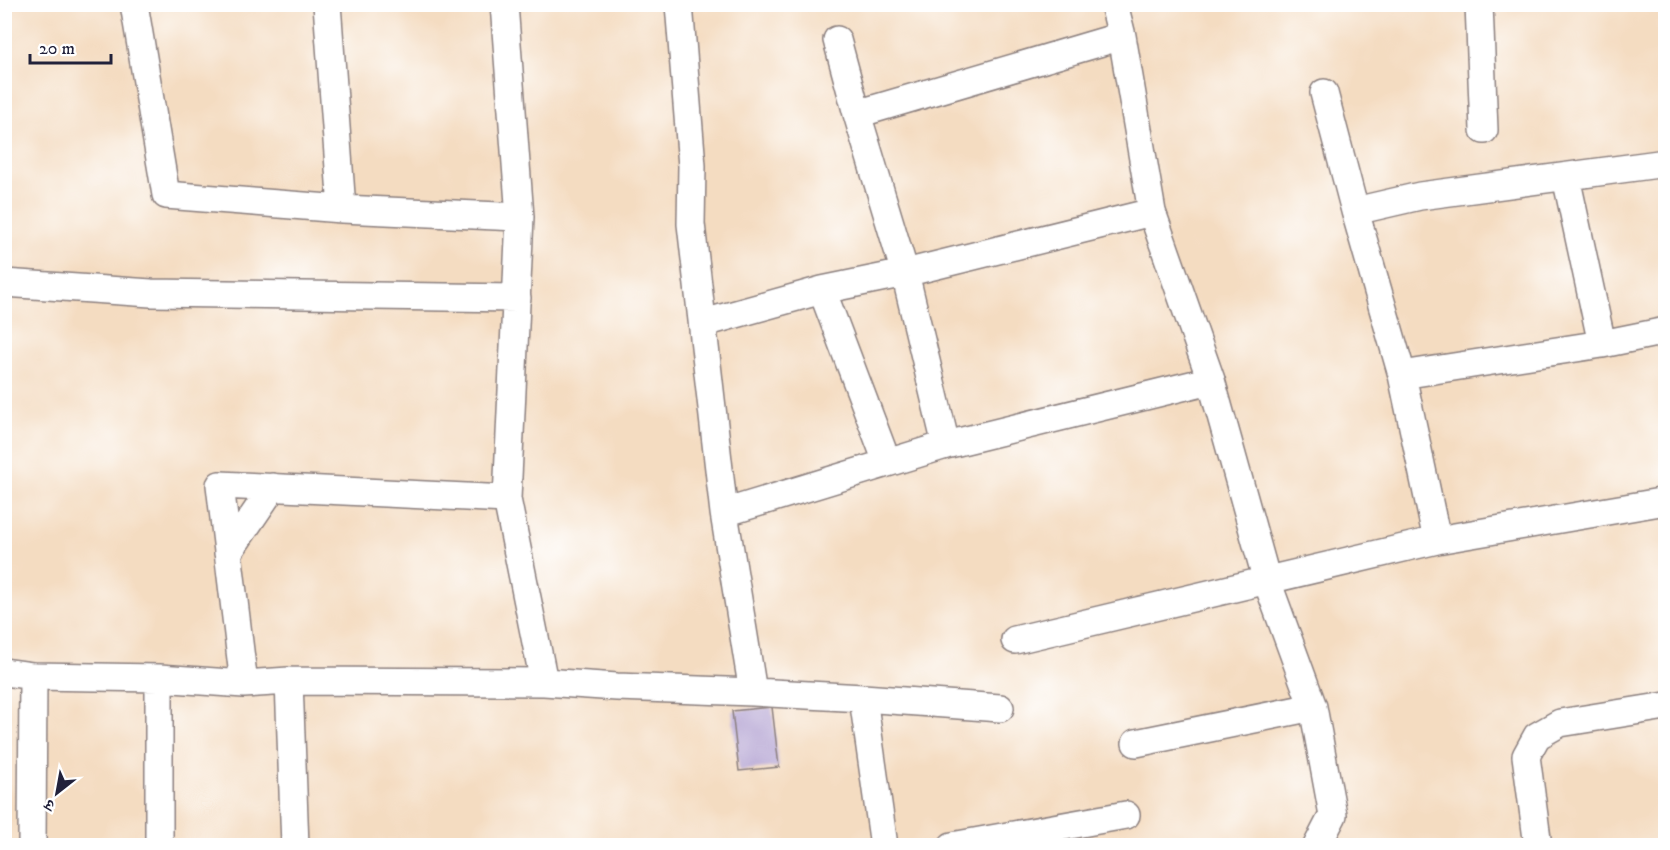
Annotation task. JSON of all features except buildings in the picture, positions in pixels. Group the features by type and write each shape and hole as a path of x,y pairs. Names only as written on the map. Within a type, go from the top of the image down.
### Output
{"street":[{"path":"134,4 166,195 342,209 520,217"},
{"path":"327,4 342,209"},
{"path":"504,4 520,217 507,499 543,682"},
{"path":"679,4 692,166 692,224 724,513 753,692"},
{"path":"1114,4 1122,36 1152,212 1211,380 1267,581 1313,707 1333,815 1317,846"},
{"path":"1479,4 1484,130"},
{"path":"856,114 1122,36"},
{"path":"837,40 856,114 905,273 946,445"},
{"path":"1324,93 1354,211 1402,375 1437,540"},
{"path":"1354,211 1420,196 1665,163"},
{"path":"1566,177 1602,344"},
{"path":"704,323 822,290 905,273 1152,212"},
{"path":"4,283 151,293 517,298"},
{"path":"822,290 887,462"},
{"path":"1402,375 1602,344 1665,331"},
{"path":"724,513 946,445 1211,380"},
{"path":"244,684 220,485 507,499"},
{"path":"228,553 273,486"},
{"path":"1015,640 1437,540 1665,501"},
{"path":"4,672 33,676 159,678 244,684 289,681 543,682 863,698 1000,708"},
{"path":"32,846 33,676"},
{"path":"159,678 159,846"},
{"path":"289,681 295,846"},
{"path":"863,698 884,846"},
{"path":"1538,846 1527,756 1537,736 1560,723 1665,706"},
{"path":"1136,742 1313,707"},
{"path":"952,846 1126,814"}]}
